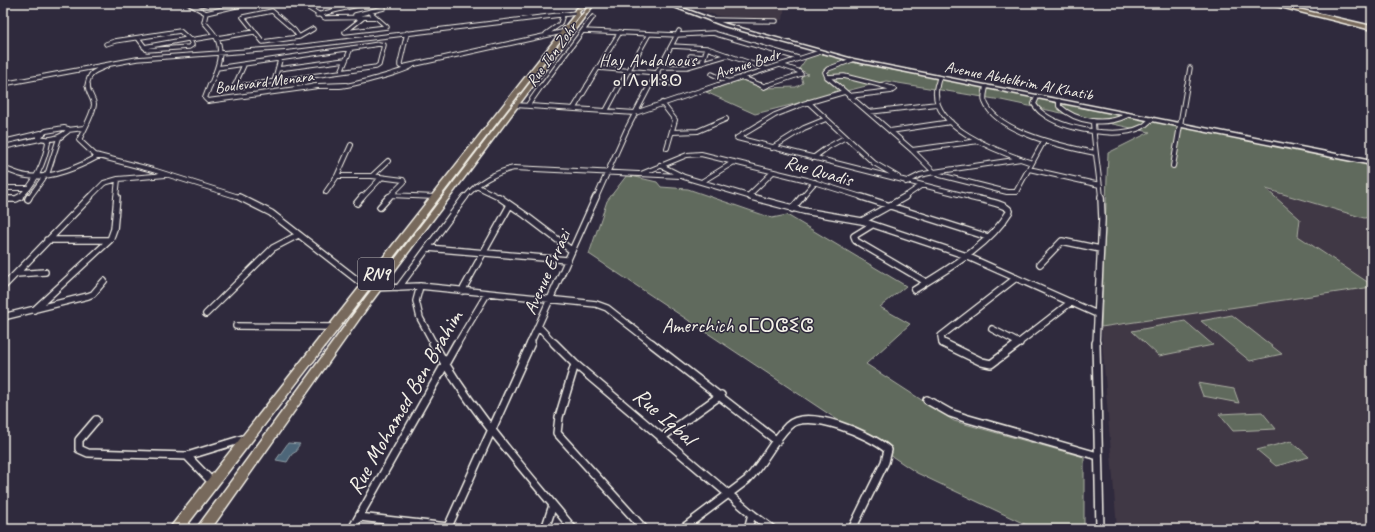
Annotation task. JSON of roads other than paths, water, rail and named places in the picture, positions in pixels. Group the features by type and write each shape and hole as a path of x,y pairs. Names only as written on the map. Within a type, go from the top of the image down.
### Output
{"main road":[{"name":"RN9","path":"203,529 377,288 515,105 586,3"},
{"name":"RN9","path":"176,529 562,32 581,12 593,3"},
{"path":"1266,3 1372,28"}],"street":[{"path":"188,3 206,13 249,3"},
{"path":"194,6 208,3"},
{"path":"300,3 318,15 328,19 376,17"},
{"path":"309,8 328,3"},
{"path":"318,15 365,3"},
{"name":"Avenue Abdelkrim Al Khatib","path":"666,3 711,20 852,60 1372,163"},
{"path":"681,8 686,3"},
{"path":"344,18 384,8"},
{"path":"299,37 294,30 272,11 257,12 243,17 263,42 299,37 313,29"},
{"path":"364,17 345,32 358,32 386,27 370,12"},
{"path":"3,84 144,59 328,43 581,12"},
{"name":"Boulevard Menara","path":"206,13 205,24 216,37 221,53 217,68 205,98 206,100 318,86 344,86 400,72 411,68 413,65"},
{"path":"547,36 546,34 558,26 563,15"},
{"name":"Rue Ibn Zohr","path":"528,105 592,17"},
{"path":"711,20 776,21"},
{"path":"583,30 649,34 704,32 717,34 798,58"},
{"path":"106,44 115,41 180,31 192,45 189,47 148,50 138,38"},
{"path":"144,47 254,32"},
{"path":"406,33 400,66 404,67 562,32"},
{"path":"574,108 620,32"},
{"name":"Avenue Errazi","path":"447,528 571,250 635,113 642,103 678,33"},
{"path":"606,111 649,34"},
{"path":"327,51 328,43"},
{"path":"217,68 280,60 327,51 380,44 384,45 378,66 236,87 244,65"},
{"path":"672,46 707,48 767,69"},
{"path":"341,72 351,48"},
{"path":"702,63 707,48"},
{"name":"Avenue Badr","path":"635,113 820,52"},
{"path":"310,64 314,53"},
{"path":"661,67 684,67 728,55"},
{"path":"690,56 704,57"},
{"path":"274,82 280,60"},
{"path":"278,69 345,60"},
{"path":"852,60 826,70 825,72 827,77 912,150 934,172 946,177 1012,193 1017,192 1044,141"},
{"path":"741,77 760,86 766,87 801,74 798,71 780,65"},
{"path":"107,66 92,72 89,76 87,89 93,99 94,106 79,141 94,154 153,170 241,198 271,213 365,286 377,288 420,286 596,304 607,308 721,395 777,441"},
{"path":"598,68 658,73"},
{"path":"1172,166 1190,68"},
{"path":"712,74 729,82"},
{"path":"827,77 844,76 889,86 894,89 891,91 849,96"},
{"path":"939,78 935,88 937,104 951,122 979,141 1032,163"},
{"path":"653,82 676,84"},
{"path":"986,87 984,102 994,114 1016,129 1044,141 1095,153"},
{"path":"844,92 808,102 770,118 737,138 922,185 1008,208 1010,211 1005,220 988,237 914,290"},
{"path":"1037,97 1034,100 1034,106 1045,115 1067,124 1093,130 1115,132 1134,130 1146,126 1152,120"},
{"path":"1059,101 1058,106 1067,113 1093,121 1111,122 1128,115"},
{"path":"808,102 874,162 906,182"},
{"path":"642,103 654,106"},
{"path":"662,103 675,120 667,148"},
{"path":"869,112 937,104"},
{"path":"515,105 635,113"},
{"path":"1372,106 1372,119"},
{"path":"672,132 698,131 726,119"},
{"path":"772,148 804,128 826,119"},
{"path":"1093,121 1102,219 1097,314 1100,529"},
{"path":"890,131 951,122"},
{"path":"3,142 58,128 68,130 84,128"},
{"path":"28,199 46,174 59,138 68,130"},
{"path":"3,199 18,198 27,188 43,164 48,142 38,136 41,133"},
{"path":"3,147 63,135"},
{"path":"813,158 828,147 846,137"},
{"path":"912,150 979,141"},
{"path":"326,192 337,176 351,145"},
{"name":"Rue Quadis","path":"641,174 687,155 696,153 815,182 842,192 988,237"},
{"path":"3,168 28,176 46,174 81,164 99,156"},
{"path":"906,182 920,175 934,172 1021,159"},
{"path":"372,176 388,161"},
{"path":"703,181 734,162"},
{"path":"660,166 684,176 792,209 862,221 964,255 1097,314"},
{"path":"399,288 460,203 476,186 494,175 520,167 607,173 684,176"},
{"path":"1029,169 1100,185"},
{"path":"748,196 773,172"},
{"path":"3,287 100,186 108,181 118,179 166,175"},
{"path":"337,176 372,176 403,180 404,182 380,207"},
{"path":"357,203 381,178"},
{"path":"34,310 110,240 114,229 118,179"},
{"path":"792,209 815,182"},
{"path":"862,221 904,198 922,185"},
{"path":"476,186 493,194 510,205 571,250"},
{"path":"3,188 27,188"},
{"path":"391,195 435,197"},
{"path":"462,291 510,205"},
{"path":"872,225 854,236 856,241 926,282"},
{"path":"206,314 273,248 298,235"},
{"path":"47,240 110,240"},
{"path":"1040,264 1062,241 1100,248"},
{"path":"428,248 567,260"},
{"path":"16,274 45,272"},
{"path":"1016,278 941,336 941,339 946,344 987,364 992,364 1017,342 1071,302"},
{"path":"3,317 88,296 93,294 104,281"},
{"path":"420,286 416,301 420,318 445,364 491,428 573,529"},
{"name":"Rue Mohamed Ben Brahim","path":"352,529 445,364 487,294"},
{"path":"236,326 334,327"},
{"name":"Rue Iqbal","path":"538,326 576,364 661,438 728,495 772,529"},
{"path":"992,329 1017,342"},
{"path":"576,364 559,418 557,433 644,529"},
{"path":"661,438 721,395"},
{"path":"927,400 950,413 965,418 1098,456"},
{"path":"682,529 728,495 754,473 788,426 795,420 804,419 824,422 875,439 888,450 885,462 852,529"},
{"path":"96,420 79,440 79,448 82,451 88,453 187,456 248,437"},
{"path":"187,456 212,482"},
{"path":"545,529 553,505"},
{"path":"748,529 752,514"},
{"path":"359,517 447,528"}],"water":[{"path":"288,443 300,444 297,451 292,454 287,462 276,460"}],"district":[{"name":"Hay Andalaous ⴰⵏⴷⴰⵍⵓⵙ","path":"648,70"},
{"name":"Amerchich ⴰⵎⵔⵛⵉⵛ","path":"738,325"}]}
